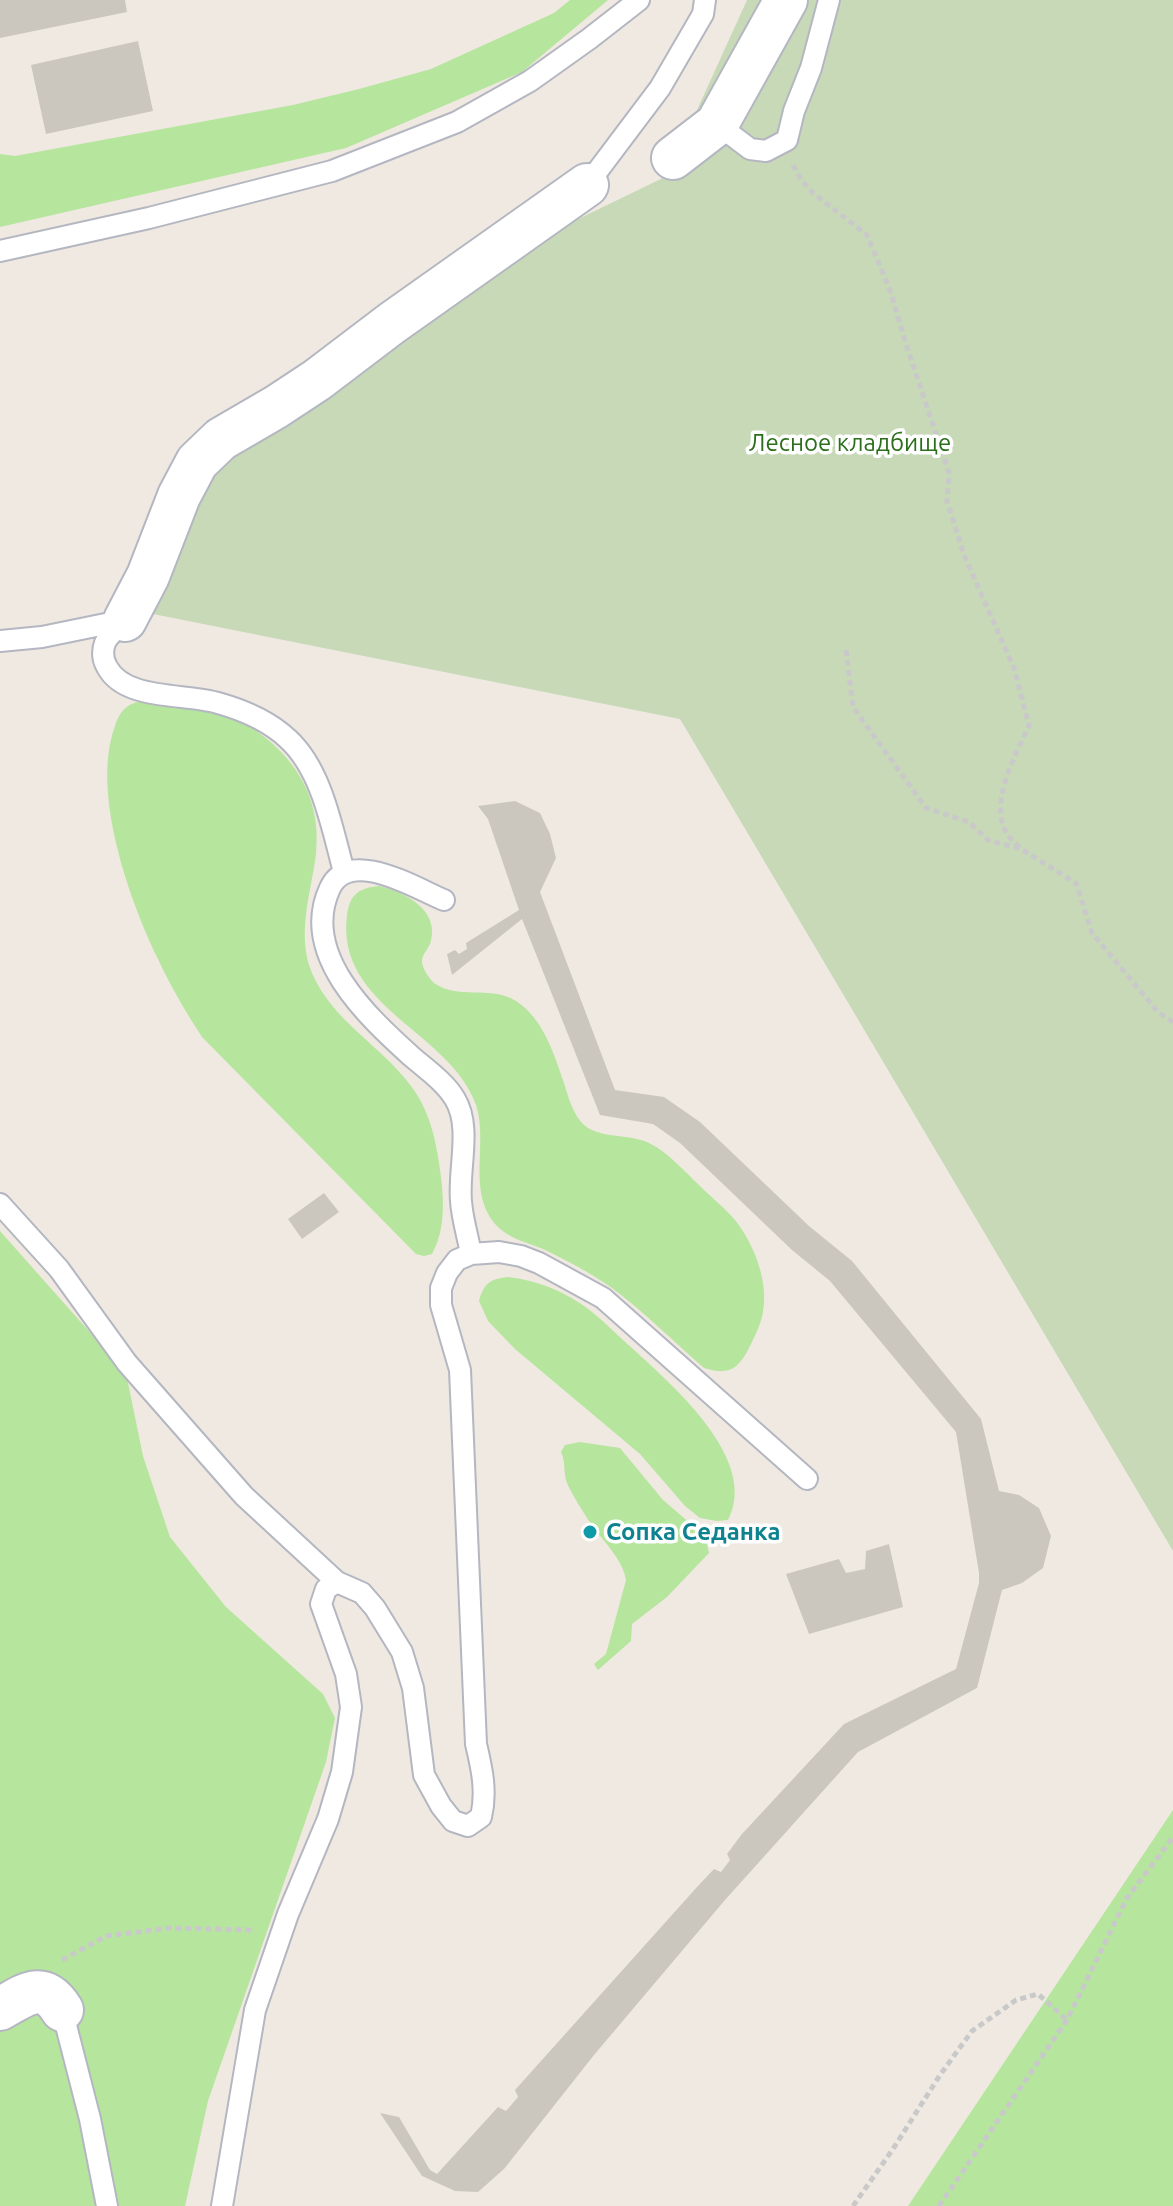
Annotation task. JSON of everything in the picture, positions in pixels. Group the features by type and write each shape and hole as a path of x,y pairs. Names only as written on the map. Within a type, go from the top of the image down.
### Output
{"street":[{"path":"673,158 717,124 786,0"},
{"path":"125,620 148,576 185,484 197,462 221,439 317,380 587,185"}],"lane":[{"path":"0,251 149,218 332,171 457,122 530,81 639,0"},
{"path":"587,185 660,88 703,14 705,0"},
{"path":"717,124 750,149 766,151 787,140 829,0"},
{"path":"0,641 42,637 125,620"},
{"path":"125,620 105,643 103,660 111,675 126,686 145,692 189,697 232,708 270,724 289,740 316,778 344,872"},
{"path":"444,900 371,871 344,872 335,879 329,890 323,930 335,971 352,996 455,1099 463,1129 461,1206 471,1254"},
{"path":"0,1204 59,1269 127,1363 244,1496 337,1582 362,1593 392,1632 413,1688 424,1775 453,1821 468,1826 481,1817 485,1800 476,1744 460,1370 441,1305 441,1288 457,1260 471,1254 499,1252 521,1256 582,1284 603,1298 807,1479"},
{"path":"222,2206 255,2010 282,1931 328,1819 342,1772 351,1707 346,1674 321,1604 326,1589 337,1582"},
{"path":"30,2004 90,2119 107,2206"}],"path":[{"path":"787,140 794,169 802,181 867,235 890,290 949,473 947,501 964,555 1014,668 1029,726 1001,794 1003,823 1008,835 1021,849 1076,883 1092,933 1158,1012 1173,1022"},
{"path":"846,650 853,707 926,808 969,822 988,840 1021,849"},
{"path":"939,2206 1067,2020 1127,1898 1173,1837"},
{"path":"30,2004 46,1969 106,1936 170,1928 282,1931"},
{"path":"853,2206 972,2031 1016,2000 1038,1994 1067,2020"}],"green space":[{"path":"570,0 608,0 522,72 346,148 0,227 0,154 15,156 293,105 359,89 431,69 554,13"},
{"name":"Лесное кладбище","path":"747,0 1173,0 1173,1551 680,719 153,614 205,483 244,445 537,239 667,176"},
{"path":"134,703 172,703 217,711 254,729 286,757 307,791 317,832 305,929 307,959 332,1006 399,1071 424,1107 435,1141 443,1197 441,1226 432,1254 416,1254 202,1037 167,978 125,874 110,812 107,781 109,752 119,715"},
{"path":"379,886 409,898 425,911 432,930 422,962 426,974 434,983 453,991 506,996 533,1017 552,1049 581,1122 604,1134 641,1140 656,1147 735,1220 749,1241 759,1266 764,1305 752,1342 735,1367 725,1371 704,1368 612,1288 561,1258 509,1235 489,1215 480,1185 479,1120 476,1105 463,1080 444,1057 376,996 359,973 348,947 347,915 350,902 366,888"},
{"path":"0,1231 126,1373 143,1456 170,1537 226,1607 323,1694 335,1718 326,1762 208,2101 185,2206 0,2206"},
{"path":"508,1277 549,1287 587,1308 689,1403 722,1449 732,1473 735,1497 728,1520 700,1518 685,1506 640,1454 515,1349 488,1321 479,1301 483,1290 492,1281"},
{"path":"580,1442 620,1448 663,1500 705,1536 709,1553 667,1597 632,1624 631,1641 598,1670 594,1664 606,1654 626,1580 616,1557 567,1483 561,1452 565,1445"},
{"path":"1173,1810 1173,2206 908,2206"}],"building":[{"path":"0,0 125,0 127,12 0,38"},
{"path":"138,41 153,111 46,134 31,65"},
{"path":"515,801 540,813 550,834 556,858 540,892 615,1090 664,1097 700,1122 809,1226 852,1261 981,1419 999,1491 1019,1495 1039,1508 1051,1536 1043,1568 1022,1583 1002,1590 977,1688 858,1752 725,1900 594,2055 504,2169 478,2192 455,2191 422,2176 380,2113 399,2117 430,2170 437,2174 498,2107 506,2111 518,2097 515,2090 714,1869 721,1872 730,1860 727,1854 742,1834 844,1724 956,1669 979,1583 956,1432 830,1281 792,1250 680,1143 653,1124 600,1115 522,919 452,975 447,954 455,950 459,954 467,949 466,943 519,910 488,819 478,806"},
{"path":"324,1193 339,1212 302,1239 288,1219"},
{"path":"889,1544 903,1607 809,1634 786,1574 839,1559 846,1573 865,1569 866,1551"}],"place":[{"name":"Сопка Седанка","path":"590,1532"}]}
